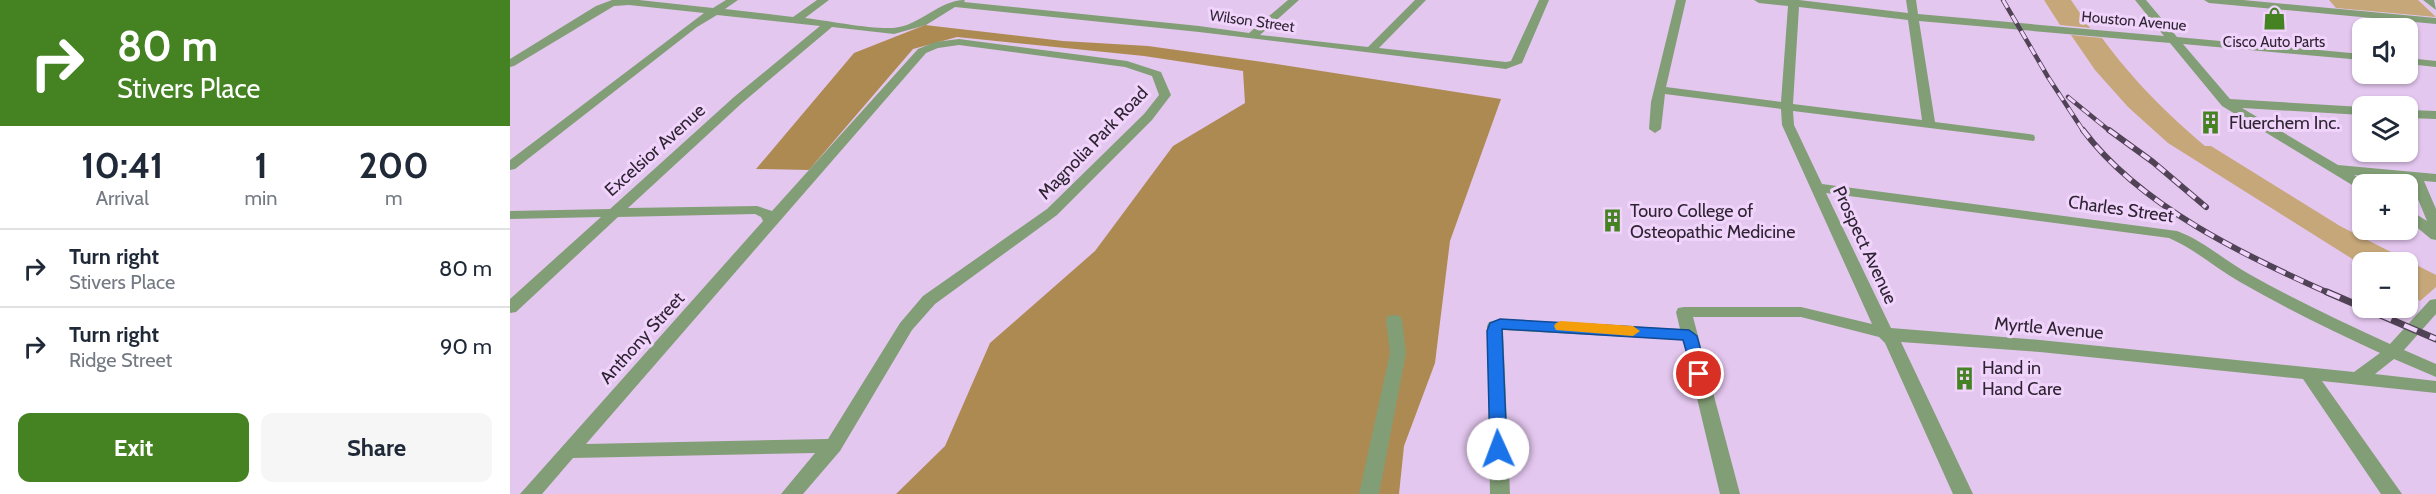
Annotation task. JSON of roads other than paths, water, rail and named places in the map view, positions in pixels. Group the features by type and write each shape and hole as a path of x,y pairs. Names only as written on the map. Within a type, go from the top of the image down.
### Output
{"street":[{"path":"510,166 693,26 733,0"},
{"path":"797,19 824,0"},
{"path":"1251,37 1294,0"},
{"path":"1371,50 1421,0"},
{"name":"Wilson Street","path":"956,2 1199,28 1251,37 1512,66 1516,63 1544,0"},
{"path":"1655,129 1657,102 1681,0"},
{"name":"Houston Avenue","path":"1759,0 1794,2 1914,17 2352,56"},
{"path":"1911,0 1929,124"},
{"path":"2140,0 2226,103 2352,179"},
{"path":"2209,0 2281,4 2436,21"},
{"path":"2428,0 2436,7"},
{"path":"510,64 600,8 612,3 629,2 880,30 904,30 922,23 956,2"},
{"name":"Prospect Avenue","path":"1794,2 1787,106 1788,125 1963,494"},
{"name":"Excelsior Avenue","path":"510,308 738,100 829,24"},
{"name":"Magnolia Park Road","path":"764,216 922,51 935,45 959,42 1127,64 1157,74 1165,95 1132,133 1052,212 929,300 906,327 833,446 791,494"},
{"path":"2418,62 2436,64"},
{"path":"1661,90 2029,138"},
{"path":"2226,103 2352,110"},
{"path":"2418,114 2436,115"},
{"path":"2335,169 2392,174"},
{"path":"2418,176 2436,178"},
{"path":"2418,183 2436,225"},
{"name":"Charles Street","path":"1816,187 2172,234 2185,238 2235,274 2280,298 2436,371"},
{"path":"510,215 764,216"},
{"name":"Anthony Street","path":"530,494 766,228 764,216"},
{"path":"2418,221 2436,236"},
{"path":"2358,378 2393,352 2436,304"},
{"name":"Myrtle Avenue","path":"1689,336 1684,312 1801,312 1900,336 2040,346 2436,387"},
{"path":"1369,494 1398,353 1394,320"},
{"path":"1500,494 1494,331 1495,326 1500,324 1689,336 1730,494"},
{"path":"2308,374 2392,494"},
{"path":"568,451 833,446"}],"railway":[{"path":"2003,0 2048,77 2084,132"},
{"path":"2068,97 2111,132"},
{"path":"2083,130 2106,157 2164,205 2230,245 2331,294"},
{"path":"2109,130 2153,162 2206,207"},
{"path":"2327,292 2436,339"}],"place":[{"name":"Cisco Auto Parts","path":"2274,18"},
{"name":"Fluerchem Inc.","path":"2211,123"},
{"name":"Touro College of Osteopathic Medicine","path":"1612,221"},
{"name":"Hand in Hand Care","path":"1964,378"}]}
